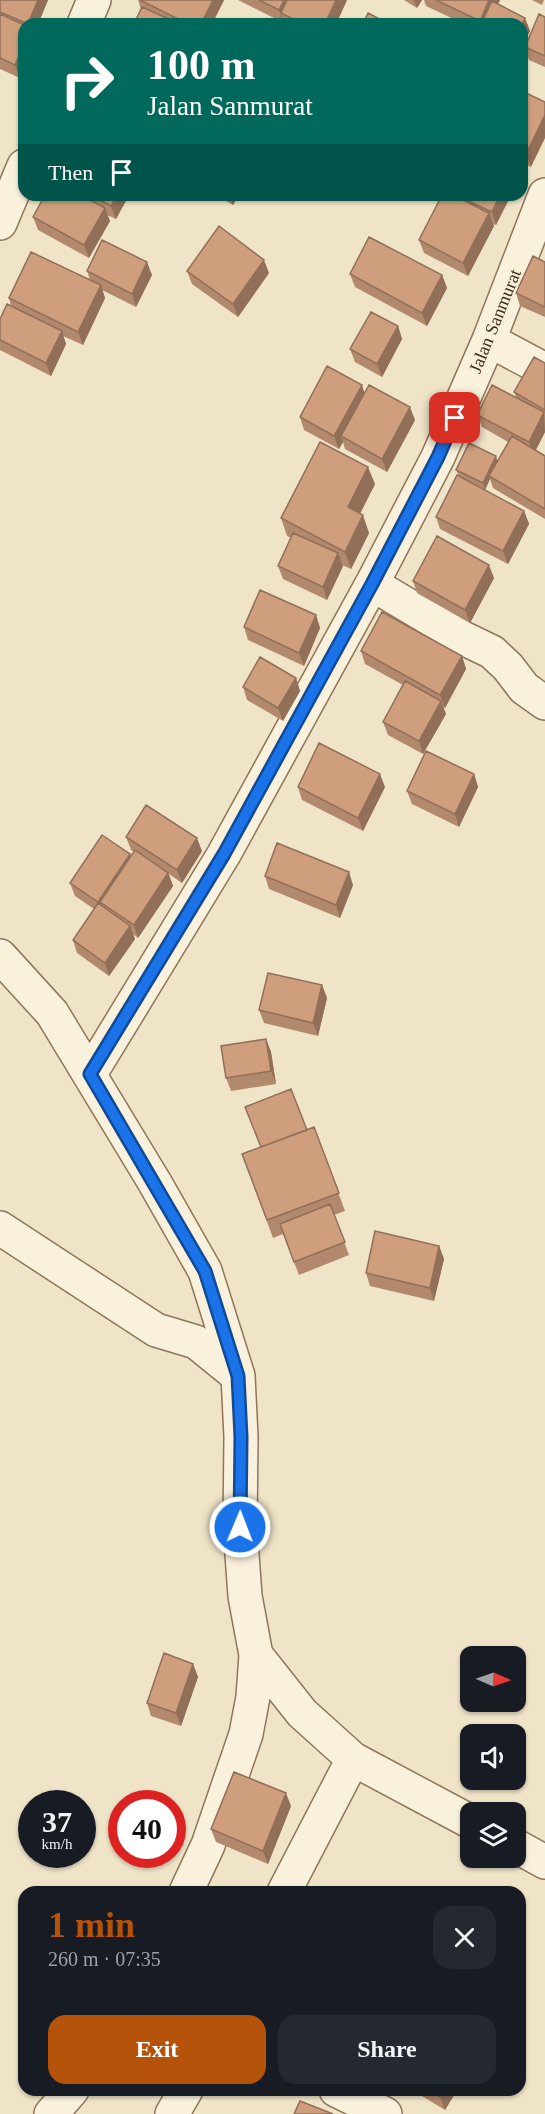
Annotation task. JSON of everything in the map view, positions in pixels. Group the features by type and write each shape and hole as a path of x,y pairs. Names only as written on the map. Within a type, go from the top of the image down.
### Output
{"street":[{"path":"86,18 94,0"},
{"path":"0,223 18,180"},
{"name":"Jalan Sanmurat","path":"90,1074 224,854 372,584 438,457 489,340 545,195"},
{"path":"489,340 545,370"},
{"path":"372,584 461,637 492,652 508,667 524,688 545,703"},
{"path":"0,956 52,1013 205,1271 238,1376 241,1437 240,1527 245,1596 256,1655 253,1697 246,1734 208,1845 189,1886"},
{"path":"0,1228 156,1330 196,1342 238,1376"},
{"path":"256,1655 302,1713 353,1760 460,1816"},
{"path":"287,1886 353,1760"},
{"path":"526,1852 545,1862"},
{"path":"51,2114 67,2096"},
{"path":"172,2114 182,2096"},
{"path":"348,2096 385,2114"}],"building":[{"path":"0,0 38,0 30,18 18,20 0,12"},
{"path":"140,0 213,0 204,18 176,18"},
{"path":"259,0 284,0 279,10"},
{"path":"287,0 336,0 328,18 291,18 281,13"},
{"path":"436,0 489,0 481,18 474,18"},
{"path":"492,1 525,18 484,18"},
{"path":"142,7 167,18 137,18"},
{"path":"368,13 378,18 366,18"},
{"path":"0,14 18,22 18,58 15,65 0,58"},
{"path":"539,14 545,17 545,56 528,48 528,40"},
{"path":"528,94 545,102 545,115 528,150"},
{"path":"42,201 92,201 105,208 84,245 33,217"},
{"path":"102,201 114,201 111,206"},
{"path":"439,201 465,201 489,213 463,263 419,240"},
{"path":"469,201 497,201 492,212"},
{"path":"219,226 264,260 233,304 187,271"},
{"path":"369,237 442,275 422,313 350,274"},
{"path":"102,240 147,262 132,294 87,271"},
{"path":"31,252 101,285 78,332 9,298"},
{"path":"533,256 545,262 545,307 516,293"},
{"path":"7,304 62,331 46,363 0,340 0,319"},
{"path":"371,312 398,326 377,364 350,349"},
{"path":"534,357 545,363 545,410 514,392"},
{"path":"327,366 362,385 334,436 300,417"},
{"path":"369,385 410,407 382,459 341,436"},
{"path":"492,385 544,412 529,442 477,415"},
{"path":"512,436 545,456 545,509 489,476"},
{"path":"320,442 368,467 348,507 363,515 345,552 281,518"},
{"path":"469,443 496,456 483,483 456,470"},
{"path":"457,475 524,511 503,551 436,517"},
{"path":"293,533 338,553 323,587 278,566"},
{"path":"437,536 489,565 465,610 413,581"},
{"path":"260,590 316,615 299,653 244,627"},
{"path":"382,612 462,656 440,695 361,651"},
{"path":"260,657 296,678 278,708 243,687"},
{"path":"405,681 441,701 419,741 383,722"},
{"path":"319,743 380,774 358,818 298,787"},
{"path":"426,751 474,774 455,814 407,791"},
{"path":"146,805 197,838 177,870 126,837"},
{"path":"102,835 130,854 98,902 70,883"},
{"path":"277,843 349,872 336,905 265,876"},
{"path":"135,850 168,873 134,925 100,902"},
{"path":"98,903 130,926 105,963 73,940"},
{"path":"268,973 322,985 313,1023 259,1010"},
{"path":"266,1039 271,1071 226,1078 221,1046"},
{"path":"291,1089 307,1130 261,1147 245,1107"},
{"path":"314,1127 339,1193 267,1220 242,1154"},
{"path":"330,1204 345,1242 294,1262 280,1224"},
{"path":"375,1231 439,1246 430,1288 366,1273"},
{"path":"164,1653 193,1664 176,1713 147,1703"},
{"path":"234,1772 286,1793 263,1851 211,1829"},
{"path":"300,2101 333,2114 294,2114"}],"route":[{"path":"240,1527 241,1437 238,1376 205,1271 90,1074 224,854 372,584 438,457 455,418"}]}
